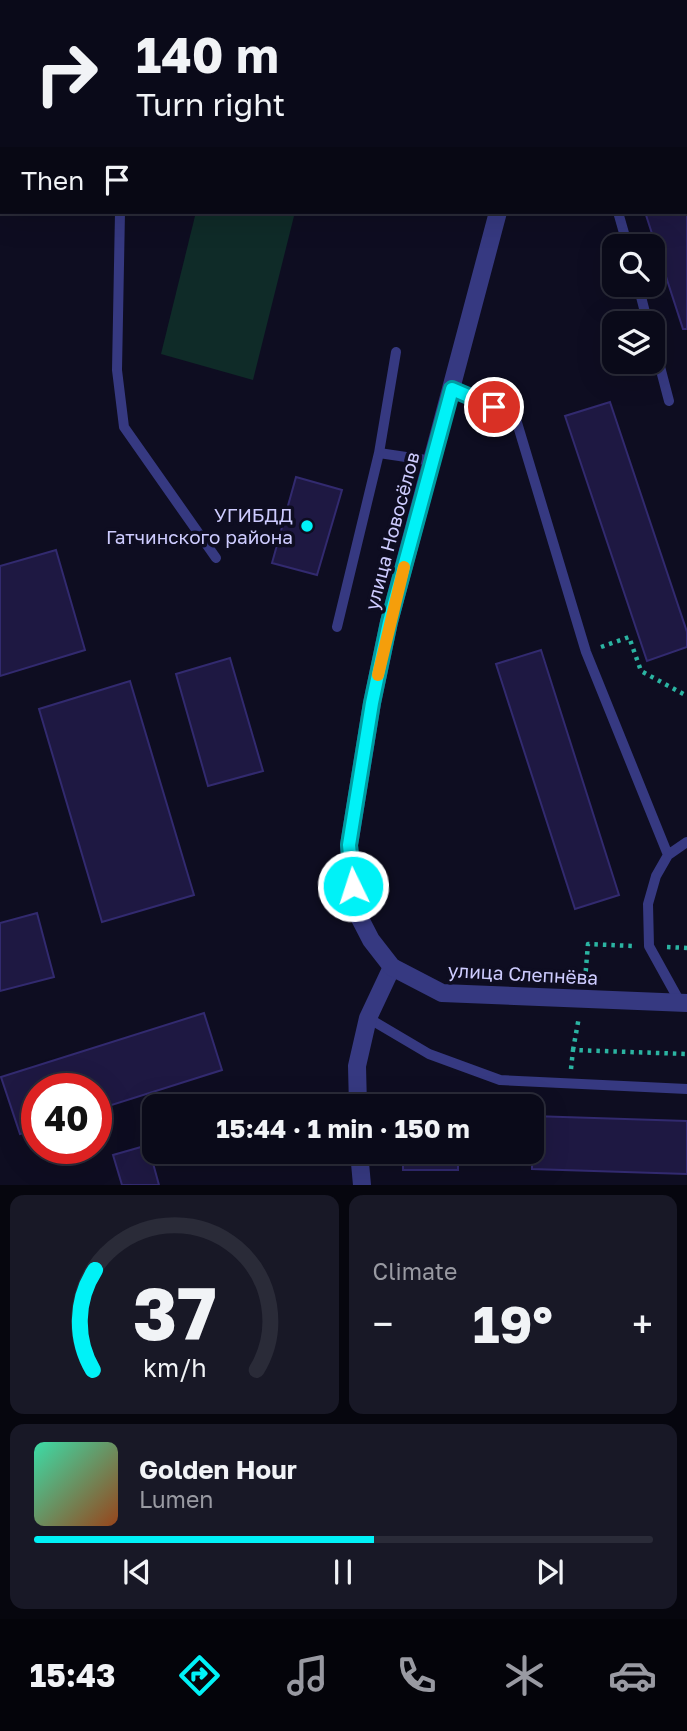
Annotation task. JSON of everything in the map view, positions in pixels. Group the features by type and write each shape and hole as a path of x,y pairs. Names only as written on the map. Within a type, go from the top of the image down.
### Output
{"street":[{"name":"улица Новосёлов","path":"354,907 349,845 372,703 389,622 497,214"},
{"name":"улица Слепнёва","path":"354,907 371,940 392,967 442,993 683,1002"},
{"path":"357,1094 356,1066 368,1018 392,967"},
{"path":"360,1164 362,1185"}],"lane":[{"path":"120,214 117,370 124,427 216,558"},
{"path":"619,214 624,234"},
{"path":"337,627 379,453 396,352"},
{"path":"662,374 669,401"},
{"path":"452,389 515,416 586,652 668,855"},
{"path":"379,453 433,461"},
{"path":"683,1002 658,967 649,946 648,904 656,876 668,855 687,842"},
{"path":"368,1018 429,1054 500,1080 687,1089"}],"path":[{"path":"586,652 629,637 641,671 687,696"},
{"path":"569,1083 573,1050 687,1054"}],"green space":[{"path":"196,214 294,214 253,380 161,354"}],"building":[{"path":"646,214 687,214 687,329 683,329 665,274 665,234 652,234"},
{"path":"610,402 687,632 687,647 647,661 565,416"},
{"name":"УГИБДД Гатчинского района","path":"296,477 342,490 317,575 272,563"},
{"path":"56,550 85,650 0,676 0,566"},
{"path":"541,650 619,895 575,909 496,664"},
{"path":"230,658 263,771 208,786 176,674"},
{"path":"130,681 194,895 102,922 39,709"},
{"path":"37,913 54,977 0,991 0,923"},
{"path":"204,1013 222,1070 112,1105 112,1073 21,1073 20,1134 1,1077"},
{"path":"544,1116 687,1121 687,1174 532,1169 532,1164 544,1164"},
{"path":"142,1147 142,1164 153,1164 159,1185 122,1185 113,1155"},
{"path":"403,1164 458,1164 458,1170 403,1170"}],"slow traffic":[{"path":"378,675 404,567"}],"place":[{"name":"УГИБДД Гатчинского района","path":"307,526"}],"route":[{"path":"353,886 349,845 372,703 389,622 452,389 494,407"}]}
